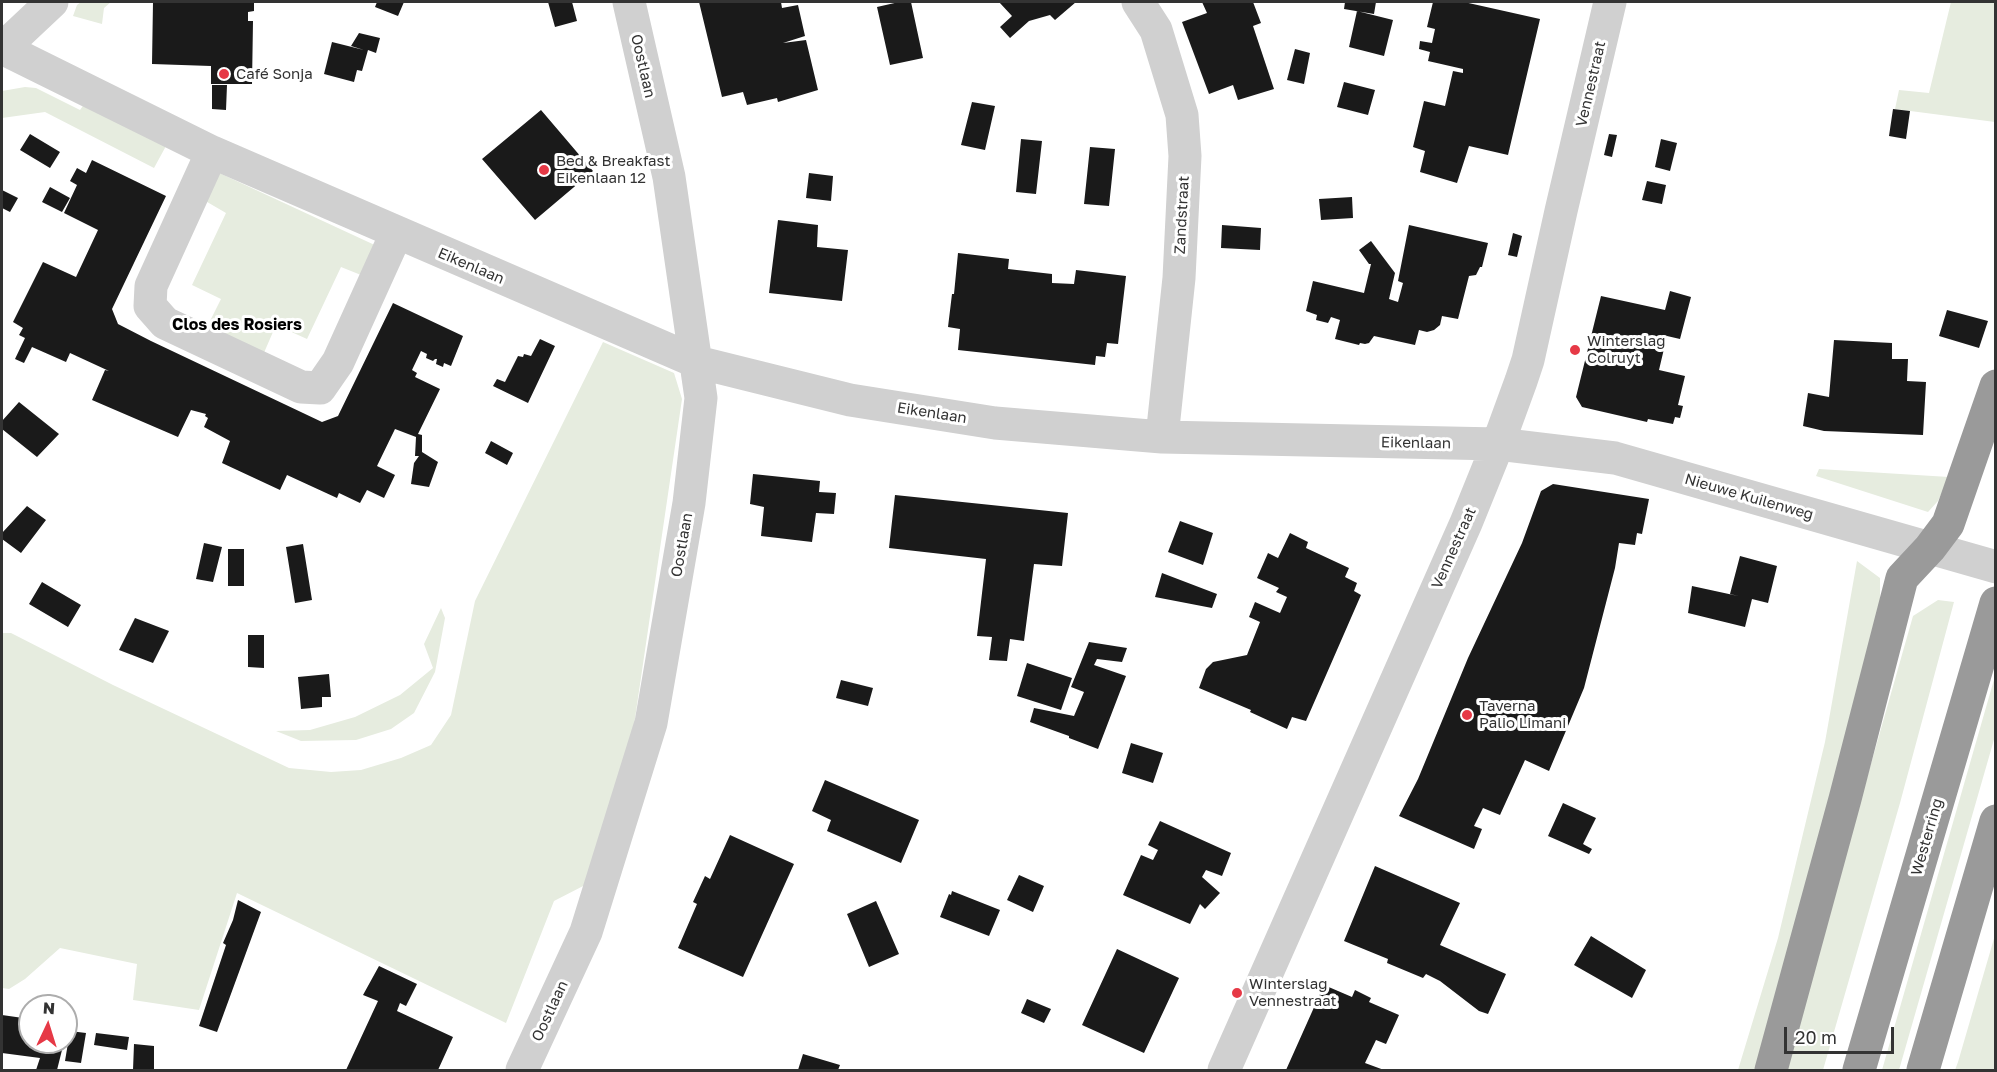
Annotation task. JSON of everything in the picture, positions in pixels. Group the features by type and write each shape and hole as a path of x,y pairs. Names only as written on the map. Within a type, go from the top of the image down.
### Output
{"highway":[{"path":"1771,1071 1902,578 1948,525 1995,386"},
{"name":"Westerring","path":"1859,1071 1995,603"},
{"path":"1923,1071 1995,821"}],"street":[{"path":"2,49 52,2"},
{"name":"Oostlaan","path":"522,1071 586,932 651,723 690,492 701,398 669,177 629,2"},
{"name":"Zandstraat","path":"1138,2 1156,30 1179,104 1185,156 1179,278 1162,437"},
{"name":"Vennestraat","path":"1224,1071 1466,523 1498,444 1528,360 1611,2"},
{"name":"Eikenlaan","path":"2,49 212,152 396,234 697,362 850,400 984,422 1162,437 1498,444"},
{"path":"212,152 150,286 150,306 165,323 301,387 320,388 338,362 396,234"},
{"name":"Nieuwe Kuilenweg","path":"1498,444 1615,458 1995,567"}],"shaded area":[{"path":"81,2 111,2 104,8 102,24 73,16 77,5"},
{"path":"1951,2 1995,2 1995,122 1895,109 1899,90 1929,93"},
{"path":"25,87 36,88 80,110 85,103 166,146 154,168 45,112 2,118 2,91"},
{"path":"215,171 379,247 366,277 341,267 307,339 276,325 263,355 206,329 221,299 192,285 226,213 202,199"},
{"path":"603,342 674,373 682,399 634,725 589,883 554,901 506,1023 237,893 199,1010 133,1000 137,964 60,948 25,979 9,989 2,988 2,633 11,633 113,685 289,768 331,772 361,770 401,758 431,745 451,715 475,601"},
{"path":"1819,469 1949,477 1938,501 1928,512 1816,476"},
{"path":"1857,561 1880,578 1880,611 1755,1070 1738,1070 1778,938 1825,742"},
{"path":"1938,600 1954,602 1900,803 1823,1070 1784,1070 1913,616"},
{"path":"441,608 445,618 435,672 414,713 391,729 356,740 301,741 276,731 310,730 355,717 400,695 433,668 424,644"},
{"path":"1995,676 1995,736 1899,1070 1882,1070"},
{"path":"1995,935 1995,1070 1955,1070 1958,1062"}],"building":[{"path":"153,2 254,2 254,11 248,12 248,21 253,21 252,84 211,84 211,66 152,64"},
{"path":"377,2 404,2 398,16 375,7"},
{"path":"548,2 572,2 577,21 555,27"},
{"path":"699,2 781,2 782,8 798,5 805,36 783,43 806,40 818,90 778,102 777,98 747,105 743,92 722,97"},
{"path":"911,2 923,58 890,65 877,7"},
{"path":"999,2 1076,2 1055,20 1050,15 1029,21 1010,38 1000,27 1012,16"},
{"path":"1202,2 1253,2 1261,23 1253,26 1274,89 1238,100 1233,85 1209,94 1182,22 1207,13"},
{"path":"1345,2 1376,2 1374,14 1344,9"},
{"path":"1433,2 1464,2 1540,19 1508,155 1469,146 1457,183 1420,172 1425,151 1413,147 1424,101 1445,106 1453,71 1463,73 1463,69 1428,61 1430,52 1419,49 1420,41 1432,43 1435,29 1427,27"},
{"path":"1357,11 1393,20 1384,56 1349,47"},
{"path":"359,33 380,38 376,53 368,50 362,71 357,70 354,82 324,74 332,42 364,50 351,46"},
{"path":"1295,49 1310,53 1304,84 1287,80"},
{"path":"1344,82 1375,90 1368,115 1337,107"},
{"path":"212,85 227,85 226,110 212,109"},
{"path":"972,102 995,106 985,150 961,145"},
{"path":"1893,109 1910,111 1906,139 1889,136"},
{"path":"541,110 593,171 535,220 482,159"},
{"path":"30,134 60,152 50,168 20,150"},
{"path":"1609,134 1617,135 1612,157 1604,155"},
{"path":"1021,139 1042,141 1036,194 1016,192"},
{"path":"1661,139 1677,143 1670,171 1655,167"},
{"path":"1090,147 1115,149 1109,206 1084,204"},
{"path":"92,160 166,196 112,309 118,324 151,341 322,422 338,416 393,303 463,336 451,366 444,363 443,367 436,364 437,359 433,361 426,358 427,354 421,351 412,370 417,373 415,377 440,389 418,434 422,435 422,452 438,462 429,487 411,484 414,463 419,456 415,456 416,437 395,429 377,466 395,475 384,498 367,490 360,503 339,493 337,498 287,475 280,490 222,463 230,441 204,427 208,418 206,414 191,410 178,437 92,400 105,370 109,371 70,353 66,362 32,347 24,363 15,359 25,338 19,335 23,328 13,322 43,262 76,277 98,230 64,213 77,185 70,181 77,168 86,173"},
{"path":"809,173 833,176 831,201 806,198"},
{"path":"1647,181 1666,185 1662,204 1642,200"},
{"path":"50,187 70,198 62,212 42,202"},
{"path":"2,190 18,198 10,212 2,208"},
{"path":"1352,197 1353,218 1321,220 1319,199"},
{"path":"778,220 818,225 817,247 848,250 842,301 769,293"},
{"path":"1222,225 1261,228 1260,250 1221,248"},
{"path":"1409,225 1488,243 1482,267 1476,275 1469,276 1458,319 1442,316 1440,325 1434,330 1427,332 1419,330 1415,345 1374,336 1369,343 1359,345 1335,339 1340,320 1331,317 1328,323 1316,320 1317,315 1306,311 1313,281 1364,293 1371,264 1359,250 1371,241 1395,273 1389,299 1398,302 1403,283 1398,281"},
{"path":"1513,233 1522,236 1517,257 1508,255"},
{"path":"958,253 1009,259 1008,269 1052,274 1052,283 1074,284 1076,270 1126,276 1118,344 1107,343 1105,357 1096,356 1095,365 958,350 960,329 948,327"},
{"path":"1670,291 1691,297 1680,339 1667,336 1659,370 1685,376 1678,405 1683,406 1680,418 1675,417 1673,424 1648,419 1647,422 1582,407 1576,397 1601,296 1665,310"},
{"path":"1947,310 1988,321 1979,348 1939,336"},
{"path":"540,339 555,346 528,403 493,386 497,379 505,382 518,356 523,357 524,354 531,356"},
{"path":"1834,340 1892,343 1892,359 1908,359 1907,381 1926,382 1923,435 1824,431 1803,426 1808,393 1829,397"},
{"path":"19,402 59,434 37,457 2,429 2,421"},
{"path":"491,441 513,453 507,465 485,453"},
{"path":"753,474 820,481 819,492 836,493 834,514 816,513 812,542 761,536 764,507 750,504"},
{"path":"1553,484 1649,499 1642,534 1637,533 1635,545 1619,543 1615,568 1584,688 1549,771 1525,760 1500,815 1483,808 1474,826 1482,829 1474,849 1399,816 1418,779 1468,658 1522,543 1541,491"},
{"path":"895,495 1068,513 1062,566 1034,564 1024,641 1010,639 1007,661 989,660 992,637 977,636 986,559 889,548"},
{"path":"27,506 46,520 21,553 2,539 2,533"},
{"path":"1180,521 1213,533 1203,565 1168,552"},
{"path":"1290,533 1308,542 1306,548 1349,568 1345,577 1357,583 1354,591 1361,595 1306,721 1292,717 1287,729 1250,712 1251,710 1199,688 1206,669 1213,662 1247,655 1260,622 1249,617 1255,602 1280,613 1287,597 1276,592 1279,588 1257,578 1268,553 1278,558"},
{"path":"204,543 222,547 213,582 196,579"},
{"path":"303,544 312,600 295,603 286,547"},
{"path":"228,549 244,549 244,586 228,586"},
{"path":"1740,556 1777,566 1768,603 1752,599 1745,627 1688,613 1692,586 1738,596 1730,594"},
{"path":"1162,573 1217,594 1212,608 1155,597"},
{"path":"42,582 81,605 68,627 29,604"},
{"path":"135,618 169,631 153,663 119,650"},
{"path":"248,635 264,635 264,668 248,667"},
{"path":"1089,642 1127,648 1122,662 1097,659 1094,665 1126,676 1098,749 1030,722 1034,708 1074,716 1084,692 1071,687"},
{"path":"1027,663 1072,678 1061,710 1017,696"},
{"path":"329,674 331,697 322,697 322,707 301,709 298,677"},
{"path":"841,680 873,688 868,706 836,698"},
{"path":"1131,743 1163,753 1153,783 1122,773"},
{"path":"825,780 919,820 901,863 827,831 831,820 812,811"},
{"path":"1563,803 1596,818 1583,844 1592,849 1589,854 1548,836"},
{"path":"1160,821 1231,853 1222,876 1206,870 1202,877 1220,893 1205,909 1200,904 1190,924 1123,895 1141,855 1153,860 1158,850 1148,845"},
{"path":"730,835 794,864 743,977 678,948 697,904 693,902 705,876 710,879"},
{"path":"1375,866 1460,903 1440,945 1506,974 1488,1014 1479,1011 1440,981 1426,974 1423,978 1387,963 1388,959 1344,941"},
{"path":"1019,875 1044,886 1033,912 1007,900"},
{"path":"952,891 1000,910 989,936 940,917"},
{"path":"238,900 261,912 217,1032 199,1026 226,945 223,943 233,920"},
{"path":"876,901 899,954 869,967 847,914"},
{"path":"1591,936 1646,970 1632,998 1574,965"},
{"path":"1117,949 1179,978 1144,1053 1082,1025"},
{"path":"379,966 417,984 406,1006 400,1003 397,1011 453,1037 438,1070 346,1070 378,1001 363,995"},
{"path":"1324,985 1352,997 1355,990 1371,998 1369,1002 1399,1015 1386,1044 1376,1040 1365,1063 1384,1070 1286,1070"},
{"path":"1027,999 1051,1009 1044,1023 1021,1013"},
{"path":"2,1015 18,1017 18,1054 61,1054 57,1070 36,1070 40,1058 2,1053"},
{"path":"78,1032 86,1033 81,1063 65,1061 66,1054 78,1054"},
{"path":"96,1033 129,1037 127,1050 94,1045"},
{"path":"134,1044 154,1046 154,1070 133,1070"},
{"path":"803,1054 840,1065 838,1070 798,1070"}],"place":[{"name":"Café Sonja","path":"224,74"},
{"name":"Bed & Breakfast Eikenlaan 12","path":"544,170"},
{"name":"Winterslag Colruyt","path":"1575,350"},
{"name":"Taverna Palio Limani","path":"1467,715"},
{"name":"Winterslag Vennestraat","path":"1237,993"}],"district":[{"name":"Clos des Rosiers","path":"237,325"}]}
